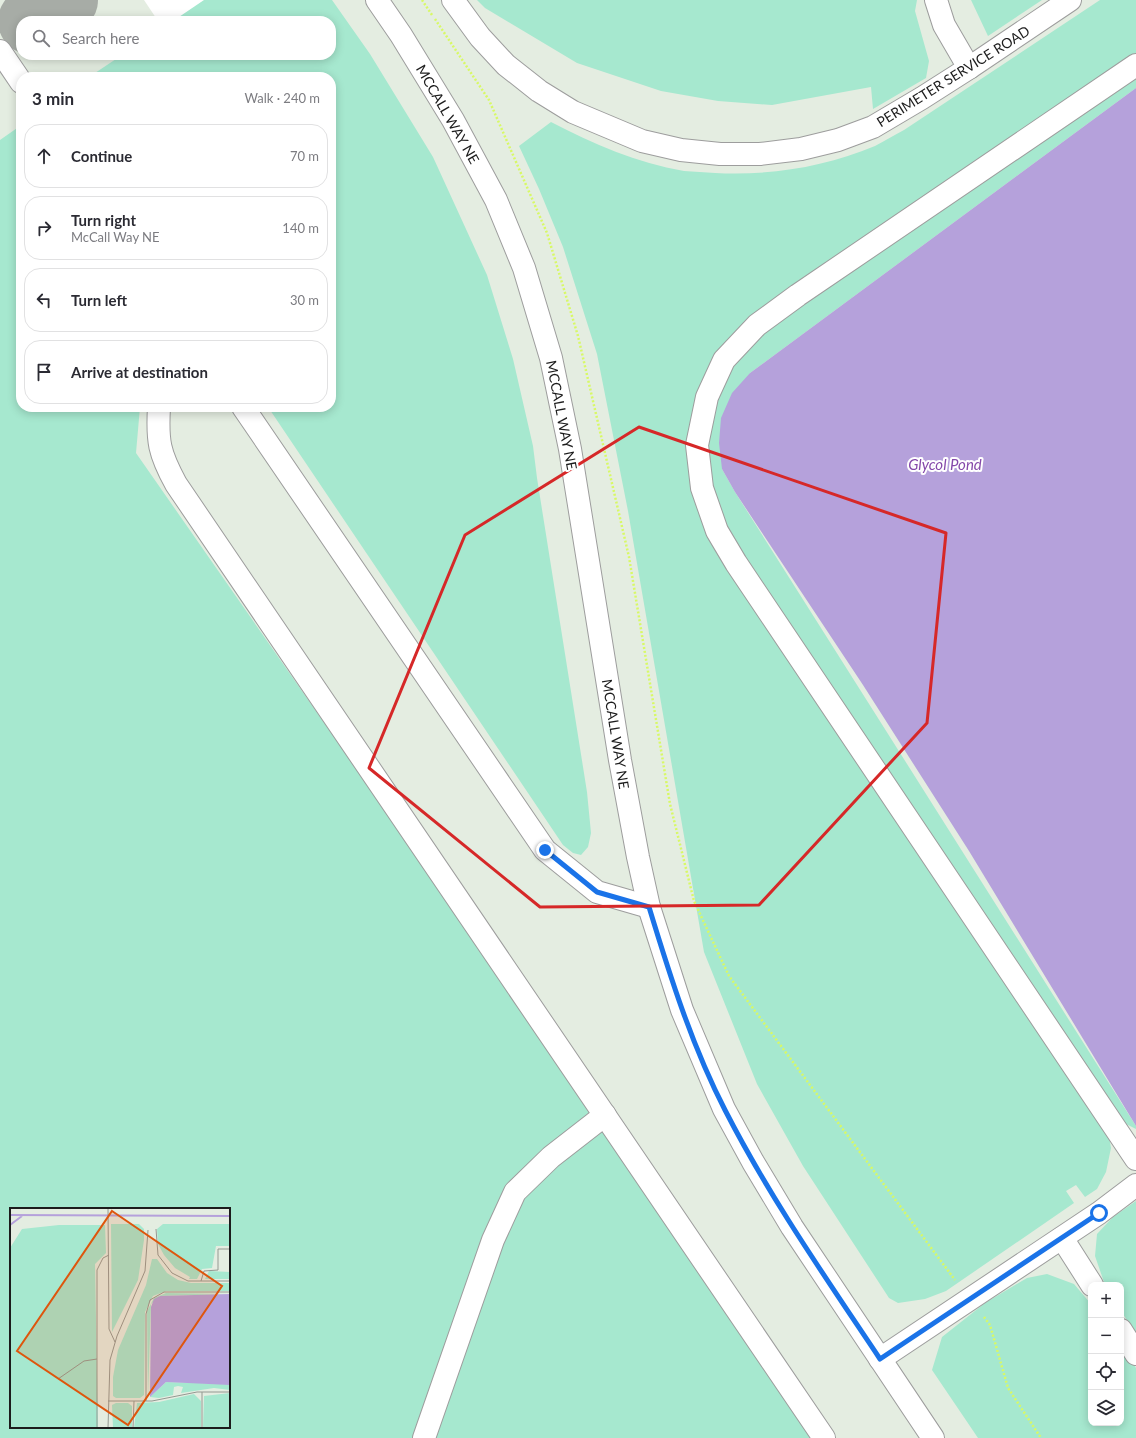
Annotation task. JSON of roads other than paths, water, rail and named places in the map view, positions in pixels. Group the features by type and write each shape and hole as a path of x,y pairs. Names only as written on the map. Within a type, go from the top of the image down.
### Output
{"street":[{"name":"MCCALL WAY NE","path":"377,0 402,35 453,120 496,200 524,268 551,358 570,449 621,767 638,857 649,907 682,1010 724,1109 753,1162 788,1220 933,1438"},
{"name":"PERIMETER SERVICE ROAD","path":"453,0 480,37 506,65 539,91 573,112 642,142 681,150 720,154 760,154 801,149 838,140 873,127 969,68 1070,0"},
{"path":"936,0 944,24 969,68"},
{"path":"0,52 16,75"},
{"path":"1136,65 756,325 724,360 707,397 697,445 702,488 717,531 736,563 1136,1159"},
{"path":"159,412 158,431 160,447 166,466 176,484 824,1438"},
{"path":"246,412 545,850 597,892 649,907"},
{"path":"424,1438 493,1240 515,1192 551,1157 605,1115"},
{"path":"880,1359 1099,1213 1136,1185"},
{"path":"1062,1238 1090,1282"},
{"path":"1124,1335 1136,1354"}],"water":[{"name":"Glycol Pond","path":"1136,88 1136,1126 969,851 863,685 735,492 722,469 719,443 721,418 732,393 750,373"}]}
